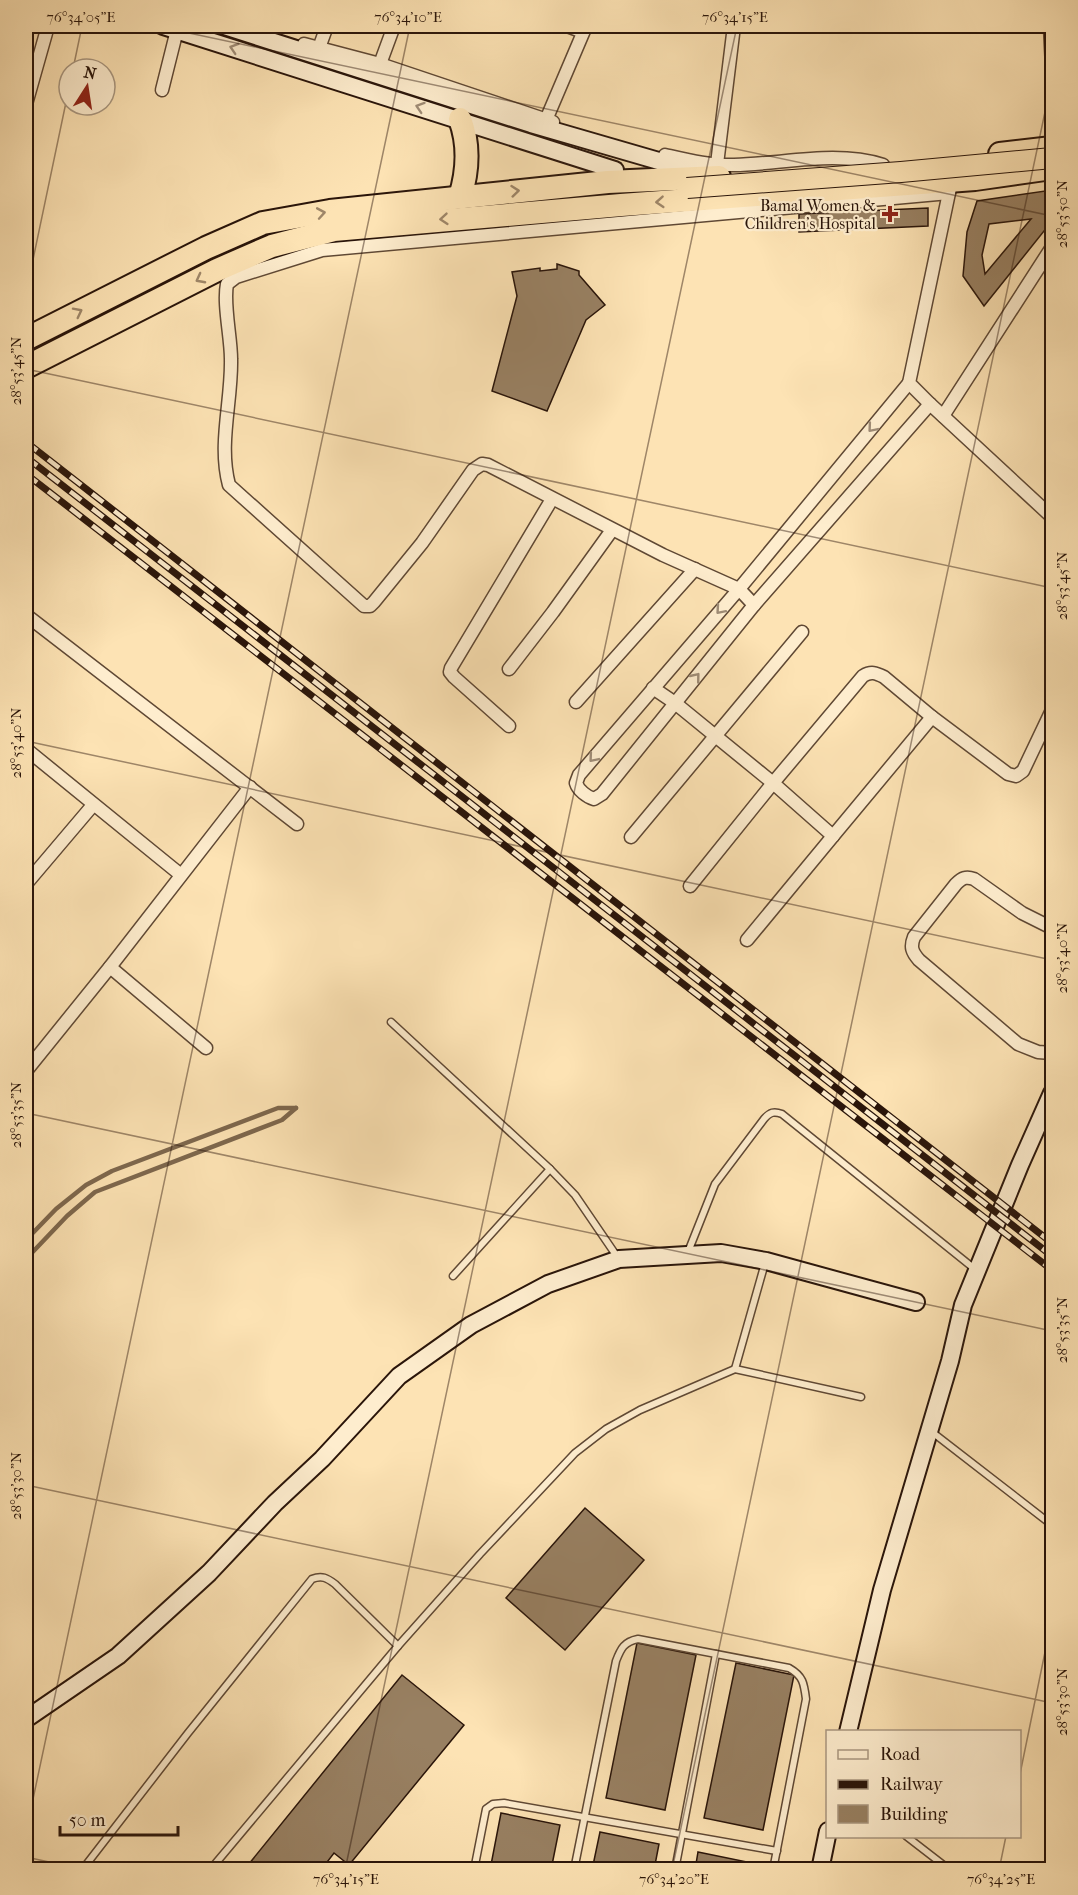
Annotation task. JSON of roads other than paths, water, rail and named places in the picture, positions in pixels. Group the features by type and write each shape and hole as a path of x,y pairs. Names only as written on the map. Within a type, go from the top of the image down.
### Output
{"highway":[{"path":"460,120 468,147 465,181 460,197"},
{"path":"26,339 206,248 263,223 330,211 460,197 616,176 883,165 951,178 1053,147"},
{"path":"26,367 217,270 272,246 334,230 1053,168"}],"main road":[{"path":"687,188 1053,158"}],"street":[{"path":"26,104 48,26"},
{"path":"224,26 611,148 676,166 723,171"},
{"path":"319,48 327,26"},
{"path":"380,64 394,26"},
{"path":"546,120 584,29 567,26"},
{"path":"723,171 734,26"},
{"path":"1050,26 1053,67"},
{"path":"162,90 170,28 460,120 616,176"},
{"path":"264,38 319,48 380,64 546,120 723,171"},
{"path":"611,148 621,205"},
{"path":"754,605 739,589 612,530 488,465 477,466 422,543 374,602 370,606 358,602 229,485 224,453 231,361 227,284 236,277 269,265 331,249 951,178 909,382 739,589 576,780 577,787 594,799 602,794 754,605 930,404"},
{"path":"943,416 1052,249"},
{"path":"909,382 1053,517"},
{"path":"509,726 450,672 552,499"},
{"path":"509,669 612,530"},
{"path":"576,702 695,569"},
{"path":"26,615 297,824"},
{"path":"631,837 802,632"},
{"path":"690,886 773,783 863,676 869,672 884,677 997,768 1016,776 1023,771 1030,760 1049,726 1053,710"},
{"path":"653,688 675,703 773,783 833,836"},
{"path":"747,940 932,717"},
{"path":"26,749 181,875"},
{"path":"26,1071 250,787"},
{"path":"26,884 93,805"},
{"path":"1053,928 1022,913 968,877 956,884 914,937 911,946 919,960 1018,1044 1038,1052 1053,1053"},
{"path":"110,967 206,1048"},
{"path":"848,1730 882,1590 950,1361 963,1305 1053,1093"},
{"path":"26,1719 118,1656 209,1573 275,1503 322,1459 399,1376 471,1325 548,1284 619,1259 721,1252 766,1261 916,1302"},
{"path":"820,1869 827,1838"}],"lane":[{"path":"392,1022 575,1195 619,1259"},
{"path":"687,1253 715,1184 769,1113 775,1112 782,1114 976,1271"},
{"path":"453,1276 550,1169"},
{"path":"735,1369 766,1261"},
{"path":"210,1869 398,1646 480,1554 574,1453 606,1429 640,1410 735,1369 861,1397"},
{"path":"929,1430 1053,1525"},
{"path":"82,1869 312,1579 319,1576 326,1577 335,1584 398,1646"},
{"path":"574,1869 620,1649 627,1642 638,1639 789,1668 801,1675 805,1684 806,1699 773,1869"},
{"path":"675,1869 716,1654"},
{"path":"474,1869 486,1809 493,1804 504,1803 777,1851"},
{"path":"909,1838 950,1869"}],"waterway":[{"path":"26,1240 56,1209 86,1185 112,1171 278,1108 296,1108"},
{"path":"26,1259 67,1216 95,1192 282,1120 296,1108"}],"railway":[{"path":"26,442 1052,1243"},
{"path":"26,457 1052,1256"},
{"path":"26,474 1052,1270"}],"place":[{"name":"Bamal Women & Children's Hospital","path":"890,214"}]}
